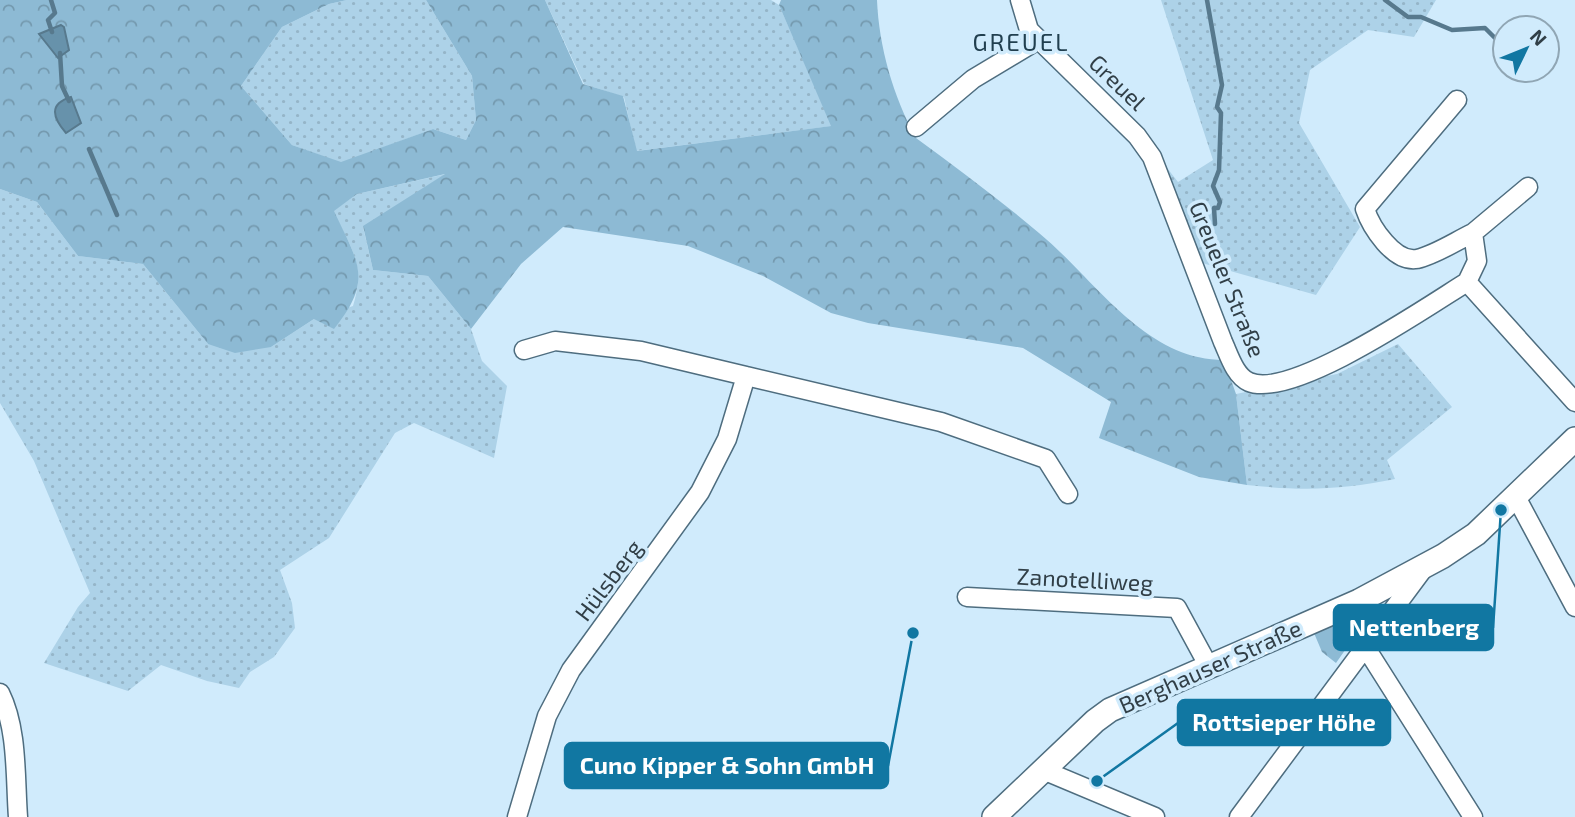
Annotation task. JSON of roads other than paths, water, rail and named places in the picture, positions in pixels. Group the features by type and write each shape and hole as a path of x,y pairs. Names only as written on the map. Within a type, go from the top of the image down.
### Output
{"street":[{"name":"Greuel","path":"1020,0 1023,20 1038,40 1138,135 1156,166"},
{"path":"916,127 973,79 1038,40"},
{"path":"1457,100 1365,209 1371,225 1400,255 1416,259 1472,233 1528,187"},
{"name":"Greueler Straße","path":"1156,166 1223,342 1236,370 1250,383 1266,383 1320,369 1467,282"},
{"path":"1472,233 1477,261 1467,282 1575,402"},
{"path":"524,350 555,341 641,351 941,422 1046,459 1068,495"},
{"name":"Hülsberg","path":"517,817 547,716 571,670 700,492 727,439 746,376"},
{"name":"Berghauser Straße","path":"995,817 1110,710 1359,601 1426,565 1476,534 1575,439"},
{"path":"1515,495 1575,607"},
{"path":"1239,817 1426,565"},
{"name":"Zanotelliweg","path":"967,597 1177,608 1208,665"},
{"path":"1366,648 1473,817"},
{"path":"0,693 7,706 14,750 18,817"},
{"path":"1043,770 1155,817"}],"waterway":[{"path":"51,0 55,13 48,20 52,32"},
{"path":"1207,0 1222,85 1217,107 1221,113 1219,170 1213,186 1220,202 1218,208 1214,208 1215,224"},
{"path":"1385,0 1408,17 1421,17 1452,30 1485,28 1491,34"},
{"path":"60,53 62,86 69,101"},
{"path":"89,149 117,215"}],"place":[{"name":"Nettenberg","path":"1501,510"},
{"name":"Cuno Kipper & Sohn GmbH","path":"913,633"},
{"name":"Rottsieper Höhe","path":"1097,781"}],"district":[{"name":"GREUEL","path":"1021,41"}]}
